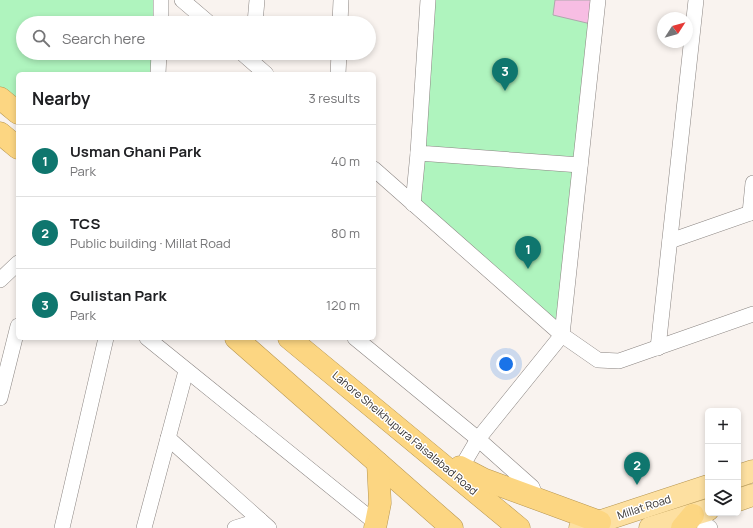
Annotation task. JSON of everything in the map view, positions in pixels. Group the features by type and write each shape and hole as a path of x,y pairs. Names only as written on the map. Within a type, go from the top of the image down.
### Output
{"highway":[{"path":"0,98 16,111"},
{"path":"0,133 16,146"},
{"path":"238,340 452,528"},
{"name":"Lahore Sheikhupura Faisalabad Road","path":"292,340 519,528"},
{"path":"424,448 483,479 537,500 590,525"},
{"path":"376,525 380,503 378,463"}],"main road":[{"path":"741,475 753,471"},
{"name":"Millat Road","path":"590,525 705,487"},
{"path":"741,499 753,495"},
{"name":"Millat Road","path":"650,528 698,520"}],"street":[{"path":"161,16 162,0"},
{"path":"182,0 200,16"},
{"path":"256,16 257,0"},
{"path":"340,16 341,0"},
{"path":"414,204 428,0"},
{"path":"461,468 478,439 562,335 598,0"},
{"path":"658,348 696,0"},
{"path":"158,72 159,60"},
{"path":"253,60 264,72"},
{"path":"338,72 339,60"},
{"path":"418,153 580,165"},
{"path":"376,171 562,335 598,360 620,361 753,314"},
{"path":"670,241 751,212 753,184"},
{"path":"0,280 16,265"},
{"path":"0,398 16,334"},
{"path":"62,528 106,340"},
{"path":"149,340 376,525"},
{"path":"357,340 478,439 532,487 537,500"},
{"path":"144,528 186,370"},
{"path":"168,438 264,524"},
{"path":"235,528 264,524"}],"green space":[{"path":"0,0 160,0 159,16 16,16 16,60 155,60 154,72 16,72 16,109 0,96"},
{"path":"428,0 598,0 580,165 419,153"},
{"path":"418,154 580,167 562,335 414,204"}],"building":[{"path":"555,0 593,0 591,24 553,15"}],"place":[{"name":"Gulistan Park","path":"505,91"},
{"name":"Usman Ghani Park","path":"528,269"},
{"name":"TCS","path":"637,485"}]}
